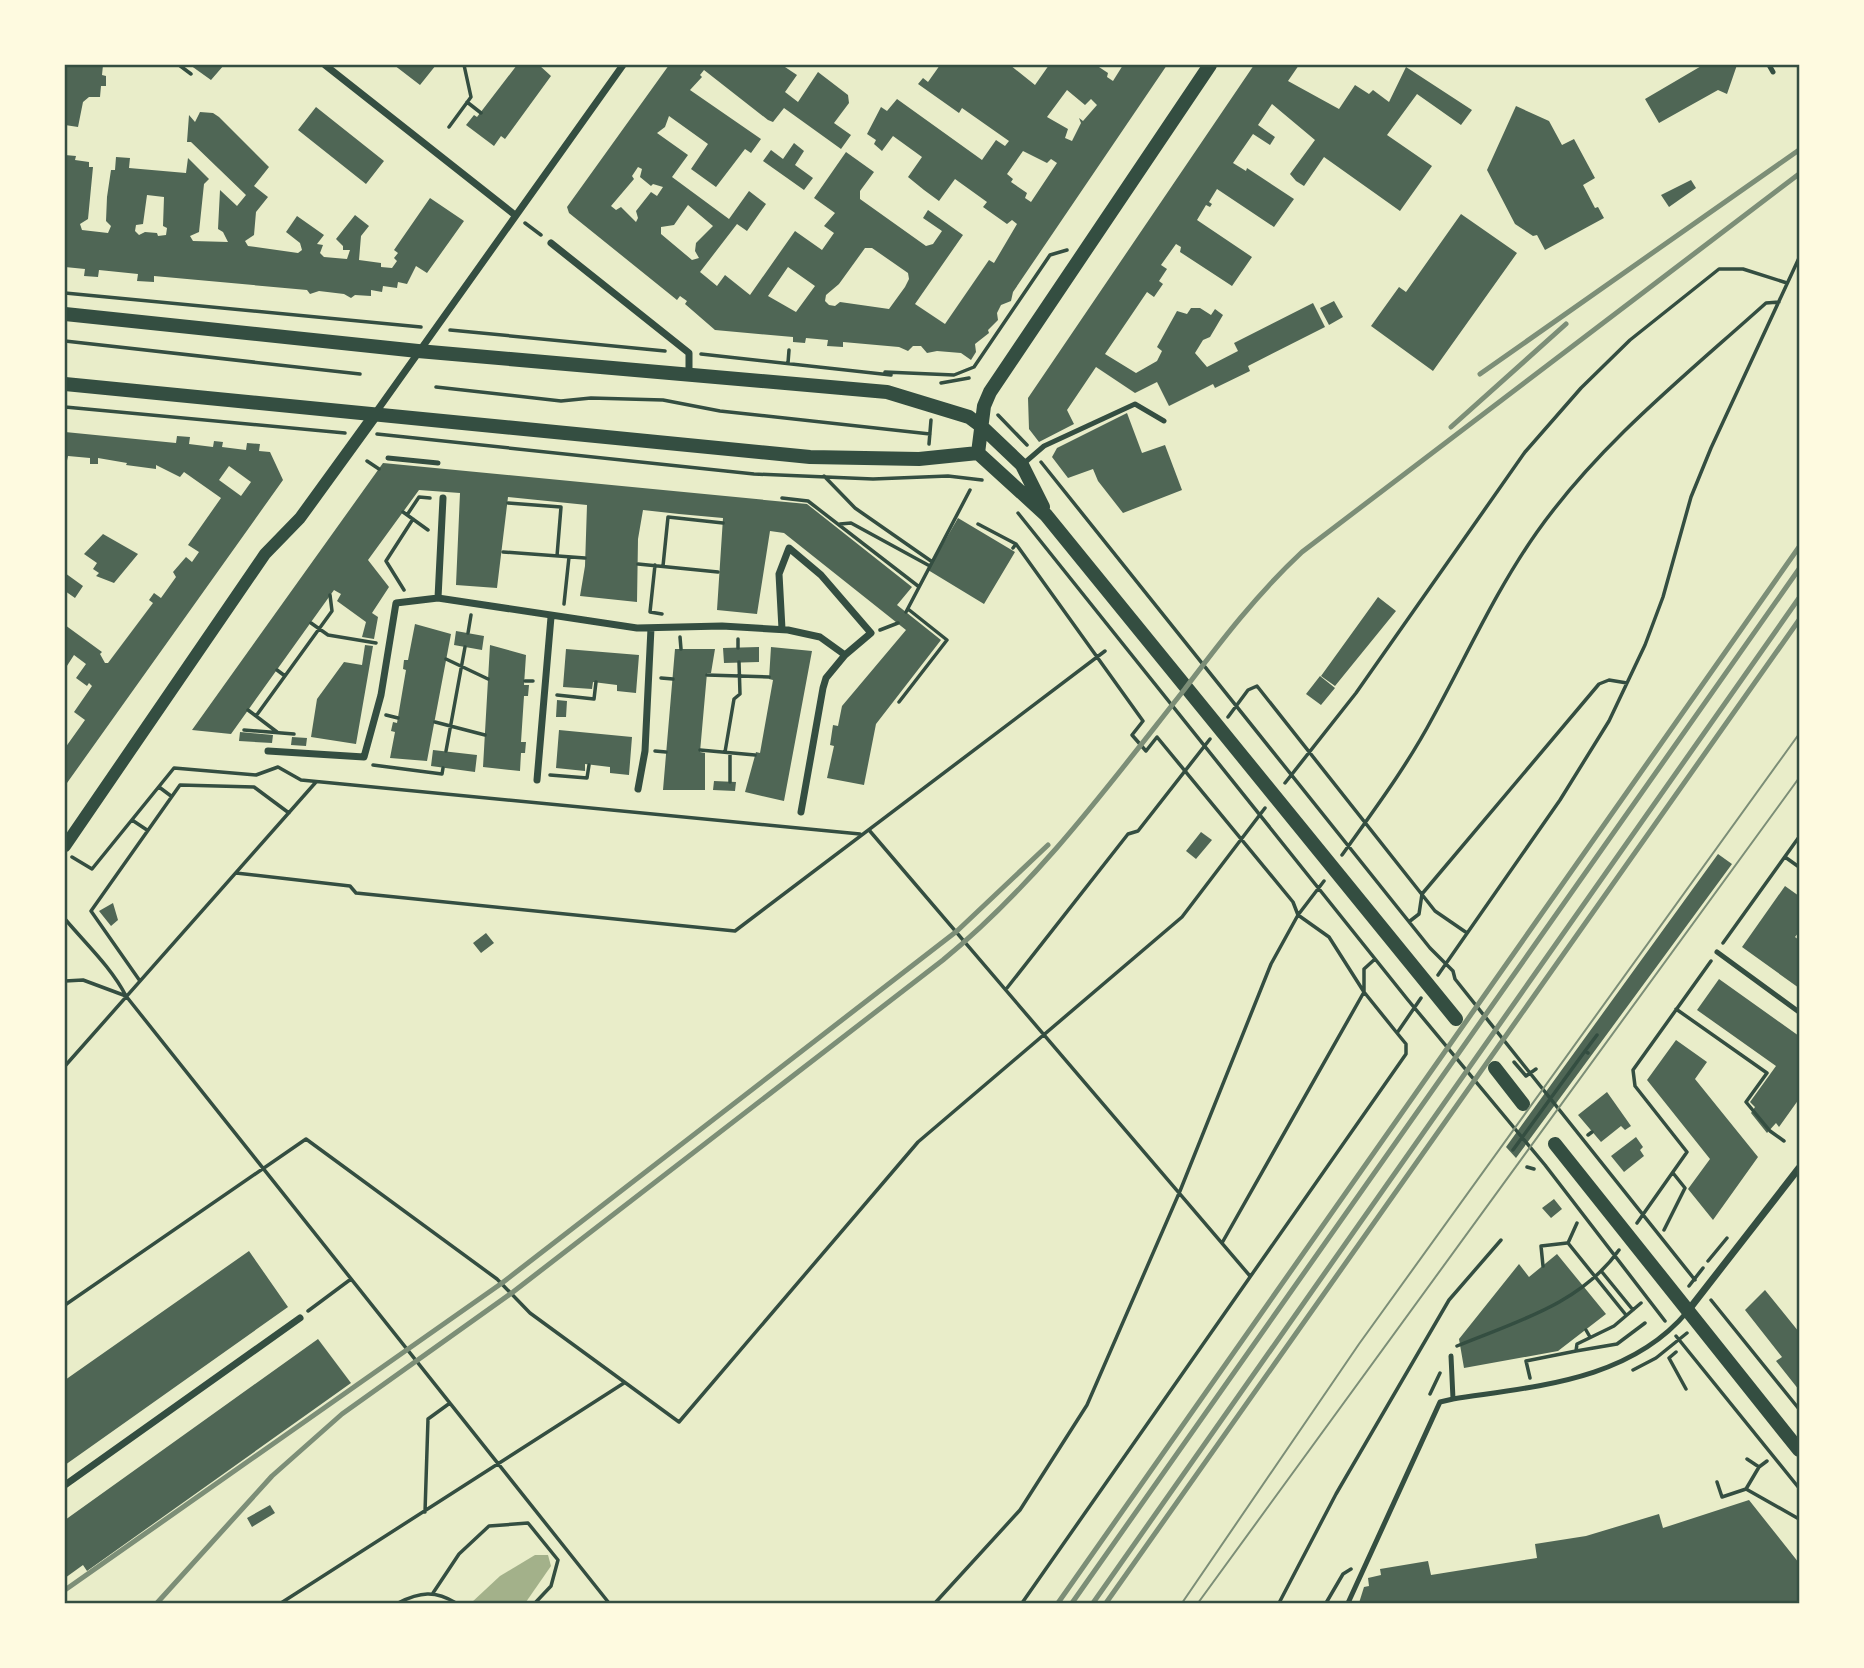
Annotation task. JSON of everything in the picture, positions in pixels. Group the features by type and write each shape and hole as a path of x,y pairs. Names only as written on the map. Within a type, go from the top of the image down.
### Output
{"main road":[{"path":"978,453 981,426 990,392 1210,65"},
{"path":"65,314 418,351 887,392 968,416 981,426 1023,465 1046,515"},
{"path":"65,384 810,457 919,459 978,453 1046,515 1456,1019"},
{"path":"1495,1068 1523,1104"},
{"path":"1555,1144 1799,1450"}],"street":[{"path":"325,65 515,215"},
{"path":"65,843 265,554 300,518 623,65"},
{"path":"551,243 689,353 689,373"},
{"path":"438,598 443,498"},
{"path":"782,629 779,573 789,548 821,575 871,633 845,655 826,678 801,812"},
{"path":"268,751 364,757 381,695 396,603 438,598 551,617 651,628 723,626 782,629 820,637 845,655"},
{"path":"537,777 551,617"},
{"path":"638,789 645,751 651,628"},
{"path":"1687,1312 1799,1168"},
{"path":"65,1485 300,1318"}],"lane":[{"path":"1769,65 1773,72"},
{"path":"1023,465 1044,446 1135,404 1164,421"},
{"path":"388,458 438,463"},
{"path":"1717,952 1799,1012"},
{"path":"1348,1603 1440,1402 1587,1375 1634,1357 1672,1330 1687,1312"},
{"path":"1451,1356 1453,1399"}],"path":[{"path":"179,65 191,74"},
{"path":"449,127 471,97 464,65"},
{"path":"467,102 481,113"},
{"path":"474,332 787,364 954,375 974,367 1050,255 1071,250 1082,254"},
{"path":"1454,952 1560,800 1609,721 1663,597 1691,497 1711,448 1799,258"},
{"path":"1303,759 1356,693 1525,452 1620,350 1719,269 1743,269 1787,283"},
{"path":"65,293 394,325"},
{"path":"1361,828 1433,719 1474,637 1537,532 1611,443 1766,303 1779,302"},
{"path":"65,341 360,374"},
{"path":"787,364 789,350"},
{"path":"883,372 902,382"},
{"path":"941,383 969,377"},
{"path":"436,387 561,401 591,398 663,400 720,411 930,434"},
{"path":"65,407 320,432"},
{"path":"1001,417 1035,454 1453,971 1455,979 1682,1263"},
{"path":"929,446 930,419"},
{"path":"401,436 698,468 873,480 968,477"},
{"path":"367,461 379,469"},
{"path":"824,476 855,508 930,563"},
{"path":"899,702 947,640 907,611 970,490"},
{"path":"419,497 405,514 442,539"},
{"path":"782,498 808,500 918,586"},
{"path":"508,503 561,507 557,556"},
{"path":"1016,511 1375,959 1545,1165 1643,1292"},
{"path":"663,566 668,517 723,523"},
{"path":"410,601 386,561 413,519"},
{"path":"840,524 851,523 930,563"},
{"path":"978,524 1014,546 1143,721 1132,735 1140,745 1146,751 1157,737 1187,769 1293,902 1298,915 1329,937 1364,992 1406,1044 1406,1054 1022,1603"},
{"path":"503,552 585,558"},
{"path":"567,587 569,557"},
{"path":"638,564 718,572"},
{"path":"655,565 650,612 671,615"},
{"path":"256,716 331,611 330,595"},
{"path":"468,633 473,603"},
{"path":"311,623 328,635 389,645"},
{"path":"871,633 898,623"},
{"path":"446,751 465,648"},
{"path":"236,873 351,886 356,893 735,931 1105,651"},
{"path":"446,659 488,679"},
{"path":"730,782 728,753 734,699 740,694 739,663"},
{"path":"277,670 285,676"},
{"path":"706,675 769,677"},
{"path":"1410,921 1419,914 1422,894 1599,684 1609,680 1627,683"},
{"path":"544,694 594,699 596,682"},
{"path":"1248,690 1257,686 1435,911 1467,933"},
{"path":"248,710 278,733"},
{"path":"435,722 485,735"},
{"path":"244,730 294,734"},
{"path":"700,750 755,755"},
{"path":"364,757 376,768 442,774 443,768"},
{"path":"537,777 587,778 589,765"},
{"path":"79,862 92,869 174,768 256,775 278,767 292,777 316,782 863,834"},
{"path":"1007,988 1128,834 1138,831 1187,769"},
{"path":"254,786 256,775"},
{"path":"65,1066 316,782"},
{"path":"140,981 91,911 180,785 254,786 289,813"},
{"path":"159,787 171,796"},
{"path":"132,820 147,830"},
{"path":"869,830 1007,988 1250,1276"},
{"path":"65,1305 306,1139 497,1279 530,1312 679,1422 918,1142 1182,917 1245,834"},
{"path":"1653,1202 1687,1152 1635,1086 1633,1070 1799,837"},
{"path":"1785,857 1799,867"},
{"path":"935,1603 1020,1510 1087,1405 1180,1191 1271,964 1298,915 1305,908"},
{"path":"65,919 102,965 114,973 126,996 609,1603"},
{"path":"1222,1243 1364,992 1364,969 1375,959"},
{"path":"65,981 83,980 126,996"},
{"path":"1676,1009 1767,1073 1746,1102 1770,1132 1784,1141"},
{"path":"1397,1033 1404,1024"},
{"path":"1513,1150 1597,1035"},
{"path":"1514,1062 1525,1076 1535,1069"},
{"path":"1527,1167 1534,1169"},
{"path":"1664,1230 1685,1188 1673,1173"},
{"path":"1568,1242 1577,1223"},
{"path":"1279,1603 1336,1494 1449,1300 1501,1240"},
{"path":"1543,1266 1541,1246 1568,1242"},
{"path":"1568,1242 1626,1315"},
{"path":"1454,1348 1567,1299 1606,1267"},
{"path":"1602,1272 1633,1310"},
{"path":"300,1318 351,1279"},
{"path":"1576,1351 1577,1344 1641,1303"},
{"path":"1532,1387 1526,1361 1617,1344 1645,1323"},
{"path":"1731,1327 1799,1409"},
{"path":"1586,1330 1591,1337"},
{"path":"1676,1352 1669,1357 1686,1389"},
{"path":"1695,1361 1799,1488"},
{"path":"281,1603 624,1383"},
{"path":"425,1513 428,1419 450,1403"},
{"path":"1747,1459 1759,1467"},
{"path":"1717,1482 1722,1497 1746,1489 1759,1467 1767,1461"},
{"path":"1746,1489 1799,1519"},
{"path":"433,1593 459,1554 489,1526 528,1523 558,1560 551,1586 535,1603"},
{"path":"1326,1603 1343,1574 1370,1559"},
{"path":"398,1603 415,1594 433,1593 456,1603"}],"shaded area":[{"path":"535,1555 548,1555 551,1566 526,1602 471,1603 500,1576"}],"building":[{"path":"65,65 103,65 102,75 106,76 106,86 101,86 100,97 89,97 83,102 78,127 65,125"},
{"path":"190,65 224,65 211,80"},
{"path":"394,65 436,65 420,85"},
{"path":"517,65 539,65 551,76 505,139 501,136 494,146 466,125 474,115 477,117"},
{"path":"669,65 782,65 797,75 785,92 798,102 818,72 848,95 849,103 834,123 851,135 841,149 784,108 773,122 768,120 704,70 700,75 702,77 690,90 761,139 751,153 745,149 716,187 691,169 708,144 669,116 665,127 657,133 688,155 672,177 729,219 749,191 766,204 747,231 737,224 700,272 717,286 725,275 750,295 795,231 822,250 834,233 824,226 835,213 814,198 846,152 874,172 860,191 860,199 926,246 933,244 942,231 923,218 928,210 963,235 915,304 945,324 989,260 994,263 1017,224 1012,220 1007,224 983,207 987,202 955,179 939,201 908,177 922,157 893,136 882,151 874,144 876,140 867,134 881,107 887,111 897,99 982,160 996,140 1005,146 1009,141 962,108 959,113 918,84 923,78 928,82 940,65 1010,65 1035,85 1049,65 1096,65 1108,73 1107,77 1113,81 1123,65 1167,65 1013,292 1011,301 1001,305 997,313 998,320 988,330 989,333 975,344 976,352 971,360 961,353 927,353 921,346 913,346 908,351 899,347 843,342 843,347 827,346 828,340 806,338 805,343 793,342 793,337 715,330 685,304 687,301 680,296 677,300 569,213 567,207","holes":["1067,90 1085,105 1091,99 1097,105 1083,121 1079,118 1081,123 1072,141 1065,138 1068,129 1047,117","1023,151 1047,163 1051,159 1057,163 1031,202 1025,198 1027,193 1011,182 1013,179 1007,174","638,167 642,169 640,177 651,186 653,184 663,187 657,196 651,192 636,211 636,222 621,207 616,210 611,206 634,179 632,176","688,205 713,226 696,243 695,251 699,258 692,260 661,234 661,227 674,225","865,248 872,248 908,273 909,279 905,287 889,309 840,302 835,306 829,305 825,301 826,295 839,284","788,267 815,286 796,312 768,296"]},
{"path":"1254,65 1299,65 1288,81 1339,109 1355,85 1369,94 1373,90 1389,102 1406,67 1472,110 1461,125 1417,94 1387,135 1432,166 1400,211 1324,157 1304,186 1296,181 1290,174 1315,140 1272,104 1258,125 1275,137 1270,145 1253,134 1233,163 1246,171 1247,168 1294,199 1274,227 1217,189 1209,202 1212,204 1210,207 1206,205 1197,220 1252,257 1232,286 1180,252 1181,247 1176,244 1161,265 1167,269 1159,281 1163,284 1154,297 1147,292 1105,354 1136,373 1157,361 1162,351 1157,347 1177,311 1187,314 1191,308 1200,308 1211,315 1215,309 1223,315 1210,337 1203,340 1195,353 1207,367 1238,351 1234,343 1313,303 1325,327 1248,366 1250,371 1215,388 1213,384 1169,406 1157,382 1135,393 1096,367 1067,410 1074,424 1039,442 1029,429 1028,398"},
{"path":"1703,65 1737,65 1727,94 1718,90 1659,123 1645,99"},
{"path":"1516,106 1549,121 1562,145 1574,139 1595,178 1583,185 1595,208 1598,207 1604,218 1545,250 1537,235 1533,236 1515,224 1487,170"},
{"path":"316,107 384,161 366,184 298,130"},
{"path":"200,112 213,113 269,167 254,186 268,197 256,212 254,235 245,241 248,246 298,253 302,250 300,243 286,232 297,216 324,235 317,244 323,245 320,253 324,257 347,259 350,250 343,250 343,246 336,239 355,215 369,226 361,236 359,260 381,263 381,267 392,268 398,253 394,250 430,198 464,221 427,273 416,266 407,284 398,282 397,288 383,286 382,292 371,290 371,296 355,295 351,298 344,294 319,291 310,294 307,290 154,276 154,282 137,281 138,274 99,270 98,277 84,276 85,269 65,267 65,155 76,156 75,160 89,162 89,167 93,167 88,219 80,224 82,230 108,233 111,226 106,221 107,197 116,157 130,158 129,168 186,173 188,158 209,179 204,184 199,232 190,236 193,241 228,242 223,232 218,229 220,190 237,206 246,195 191,142 187,142 189,115 195,122","holes":["147,195 164,197 163,226 167,228 166,235 158,236 157,233 145,232 139,235 135,231 136,225 143,224"]},
{"path":"794,143 804,151 795,165 813,178 804,190 763,161 771,150 783,159"},
{"path":"1691,180 1696,188 1669,207 1661,195"},
{"path":"1461,214 1517,253 1433,371 1371,326 1399,287 1406,292"},
{"path":"1334,301 1343,317 1329,325 1320,308"},
{"path":"1127,413 1142,453 1165,445 1182,490 1123,513 1098,481 1093,469 1068,478 1052,457 1057,448"},
{"path":"65,432 176,443 177,436 190,437 189,444 213,447 214,441 223,442 222,447 246,450 247,443 260,444 259,451 270,452 283,480 67,783 65,748 85,720 74,712 92,686 89,683 87,686 76,678 86,664 74,655 65,669 65,625 102,652 100,654 105,663 108,663 153,603 149,600 154,593 161,598 176,577 173,572 186,557 192,562 199,552 188,545 221,498 184,472 180,477 156,465 156,469 98,458 98,464 90,464 90,458 68,456 65,470","holes":["229,466 251,482 241,496 219,480"]},
{"path":"383,463 807,504 912,587 897,605 941,640 876,724 864,785 827,778 834,746 830,745 833,725 838,726 842,706 906,630 784,533 770,531 757,614 717,610 723,518 643,510 638,539 637,602 580,596 585,566 587,505 508,497 497,588 456,585 460,493 419,490 368,560 389,587 372,613 378,617 374,639 362,637 366,622 337,601 341,594 334,590 231,734 192,730"},
{"path":"958,518 1015,552 984,604 928,570"},
{"path":"103,534 138,554 114,583 96,576 99,573 93,569 97,563 84,554"},
{"path":"65,573 83,586 75,598 65,591"},
{"path":"1378,597 1396,611 1335,686 1321,676"},
{"path":"415,624 451,634 427,761 390,758 395,732 391,731 393,722 397,723 406,670 403,669 404,660 408,660"},
{"path":"456,631 484,636 482,650 454,645"},
{"path":"365,645 373,646 356,744 311,737 317,699 344,662 362,665"},
{"path":"490,645 526,655 524,685 529,685 528,696 524,696 521,742 526,742 525,753 521,753 520,771 483,767"},
{"path":"759,647 759,662 724,663 723,648"},
{"path":"771,647 812,651 784,801 745,792 756,752 760,753 773,680 769,679"},
{"path":"566,649 639,655 636,693 617,691 617,685 593,682 592,689 563,687"},
{"path":"675,649 715,649 711,673 707,673 700,752 705,753 705,790 663,790"},
{"path":"1320,676 1335,688 1321,705 1306,694"},
{"path":"557,700 567,701 566,717 556,717"},
{"path":"559,730 632,737 629,775 610,773 610,767 585,764 585,771 556,768"},
{"path":"240,732 273,735 272,743 239,741"},
{"path":"292,737 307,738 306,746 291,745"},
{"path":"433,750 477,755 475,772 431,766"},
{"path":"714,781 736,782 735,791 713,790"},
{"path":"1201,832 1212,840 1196,859 1186,851"},
{"path":"1718,854 1732,864 1516,1158 1506,1147"},
{"path":"1785,886 1799,896 1799,932 1795,937 1799,940 1799,988 1742,947"},
{"path":"113,903 118,920 111,926 99,911"},
{"path":"486,933 494,943 481,953 473,943"},
{"path":"1719,979 1799,1036 1799,1099 1779,1127 1776,1123 1767,1133 1751,1113 1755,1107 1750,1102 1776,1066 1697,1010"},
{"path":"1676,1040 1707,1062 1695,1079 1758,1157 1713,1220 1688,1189 1710,1159 1647,1080"},
{"path":"1607,1092 1631,1126 1625,1130 1621,1126 1601,1142 1578,1115"},
{"path":"1636,1137 1643,1147 1640,1150 1644,1156 1624,1172 1611,1156"},
{"path":"1554,1199 1562,1209 1551,1218 1542,1208"},
{"path":"249,1251 288,1307 65,1465 65,1380"},
{"path":"1557,1254 1606,1314 1558,1351 1464,1368 1459,1339 1519,1264 1529,1277"},
{"path":"1765,1290 1799,1332 1799,1390 1776,1361 1782,1357 1745,1310"},
{"path":"318,1339 351,1383 87,1571 83,1565 65,1578 65,1520"},
{"path":"1749,1500 1799,1563 1799,1603 1359,1603 1364,1587 1369,1586 1368,1578 1381,1575 1380,1569 1428,1561 1431,1575 1537,1558 1535,1544 1586,1536 1659,1514 1663,1528"},
{"path":"270,1505 275,1513 252,1527 247,1518"}],"tram line":[{"path":"1182,1603 1359,1344 1799,734"},
{"path":"1198,1603 1799,778"}],"railway":[{"path":"1480,374 1799,150"},
{"path":"157,1603 272,1476 342,1414 513,1292 943,960 977,930 1010,899 1071,832 1240,618 1302,552 1799,174"},
{"path":"1451,427 1566,324"},
{"path":"1058,1603 1799,547"},
{"path":"1072,1603 1799,569"},
{"path":"1093,1603 1799,598"},
{"path":"1106,1603 1799,620"},
{"path":"65,1590 502,1283 957,931 1048,845"}]}
